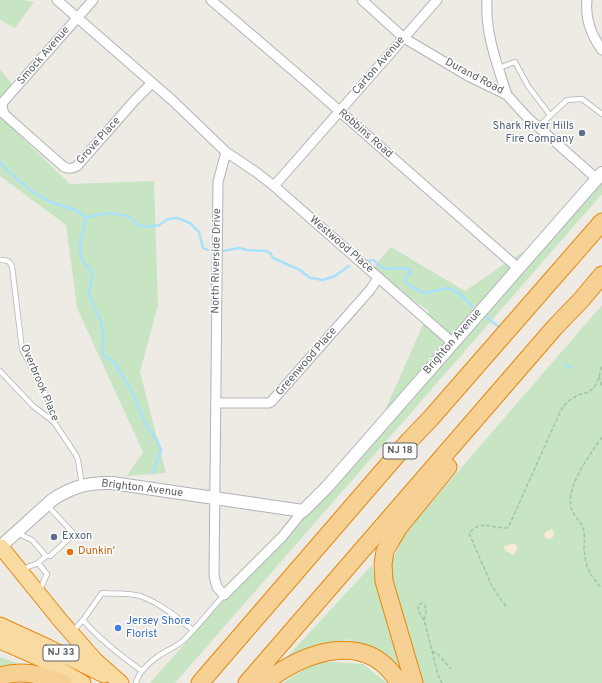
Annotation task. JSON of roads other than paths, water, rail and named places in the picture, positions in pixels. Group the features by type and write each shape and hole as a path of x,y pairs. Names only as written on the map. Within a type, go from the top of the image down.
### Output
{"highway":[{"name":"NJ 18","path":"200,683 397,454 431,418 602,222"},
{"path":"247,683 602,275"},
{"path":"414,683 384,581 383,564 385,551 399,527 561,330 582,299"},
{"path":"0,547 95,660 121,683"},
{"name":"NJ 33","path":"0,625 121,683"},
{"name":"NJ 33","path":"0,641 41,659 83,683"},
{"path":"264,683 288,667 317,654 343,650 369,654 379,660 393,673 399,683"},
{"path":"0,676 29,673 42,675 63,683"}],"street":[{"path":"58,0 172,100 226,152"},
{"name":"Smock Avenue","path":"4,114 2,107 3,102 93,0"},
{"name":"Robbins Road","path":"211,0 518,268"},
{"name":"Durand Road","path":"362,0 404,38 468,76 507,95 538,127 599,176"},
{"name":"Carton Avenue","path":"274,186 437,0"},
{"path":"487,0 488,28 490,38 507,95"},
{"path":"587,0 587,17 589,27 602,50"},
{"name":"Grove Place","path":"4,114 64,167 74,168 152,83"},
{"name":"Westwood Place","path":"226,152 274,186 453,343"},
{"name":"North Riverside Drive","path":"224,595 217,587 214,576 218,182 226,152"},
{"name":"Brighton Avenue","path":"224,595 282,537 303,511 327,487 599,176"},
{"name":"Greenwood Place","path":"216,403 271,402 370,290 378,278"},
{"name":"Brighton Avenue","path":"0,547 60,495 68,490 82,485 112,483 303,511"}],"lane":[{"path":"498,68 515,62 528,86 550,115"},
{"path":"538,127 567,100 582,99 602,114"},
{"name":"Overbrook Place","path":"0,260 6,260 10,262 12,266 22,349 47,397 54,422 76,455 82,485"},
{"path":"0,371 33,406 54,422"},
{"path":"20,571 38,563 46,556 50,556 74,534 47,505"},
{"path":"16,533 32,540 46,556"},
{"path":"38,563 47,574 38,593"},
{"path":"71,633 84,620 102,593 139,595 162,606 193,630"},
{"path":"136,683 142,671 156,657 174,647 184,639 224,595"},
{"path":"84,620 103,641 124,659 142,671"}],"waterway":[{"path":"0,162 18,180 34,192 50,202 76,210 85,217 106,214 122,215 129,217 137,225 150,227 159,225 168,219 177,218 190,223 199,232 203,248 208,250"},
{"path":"85,217 80,250 84,263 92,272 89,293 102,325 103,353 114,362 133,394 144,421 157,440 161,450 153,473"},
{"path":"223,251 240,248 266,251 270,253 273,258 300,270 310,278 323,280 335,276 349,266"},
{"path":"368,261 374,260 379,266 385,269 409,269 411,272 405,277 405,282 415,289 425,293 448,288 459,293 472,306"},
{"path":"486,317 498,326"},
{"path":"564,364 571,368"}],"place":[{"name":"Shark River Hills Fire Company","path":"582,133"},
{"name":"Exxon","path":"54,537"},
{"name":"Dunkin'","path":"70,552"},
{"name":"Jersey Shore Florist","path":"118,628"}]}
